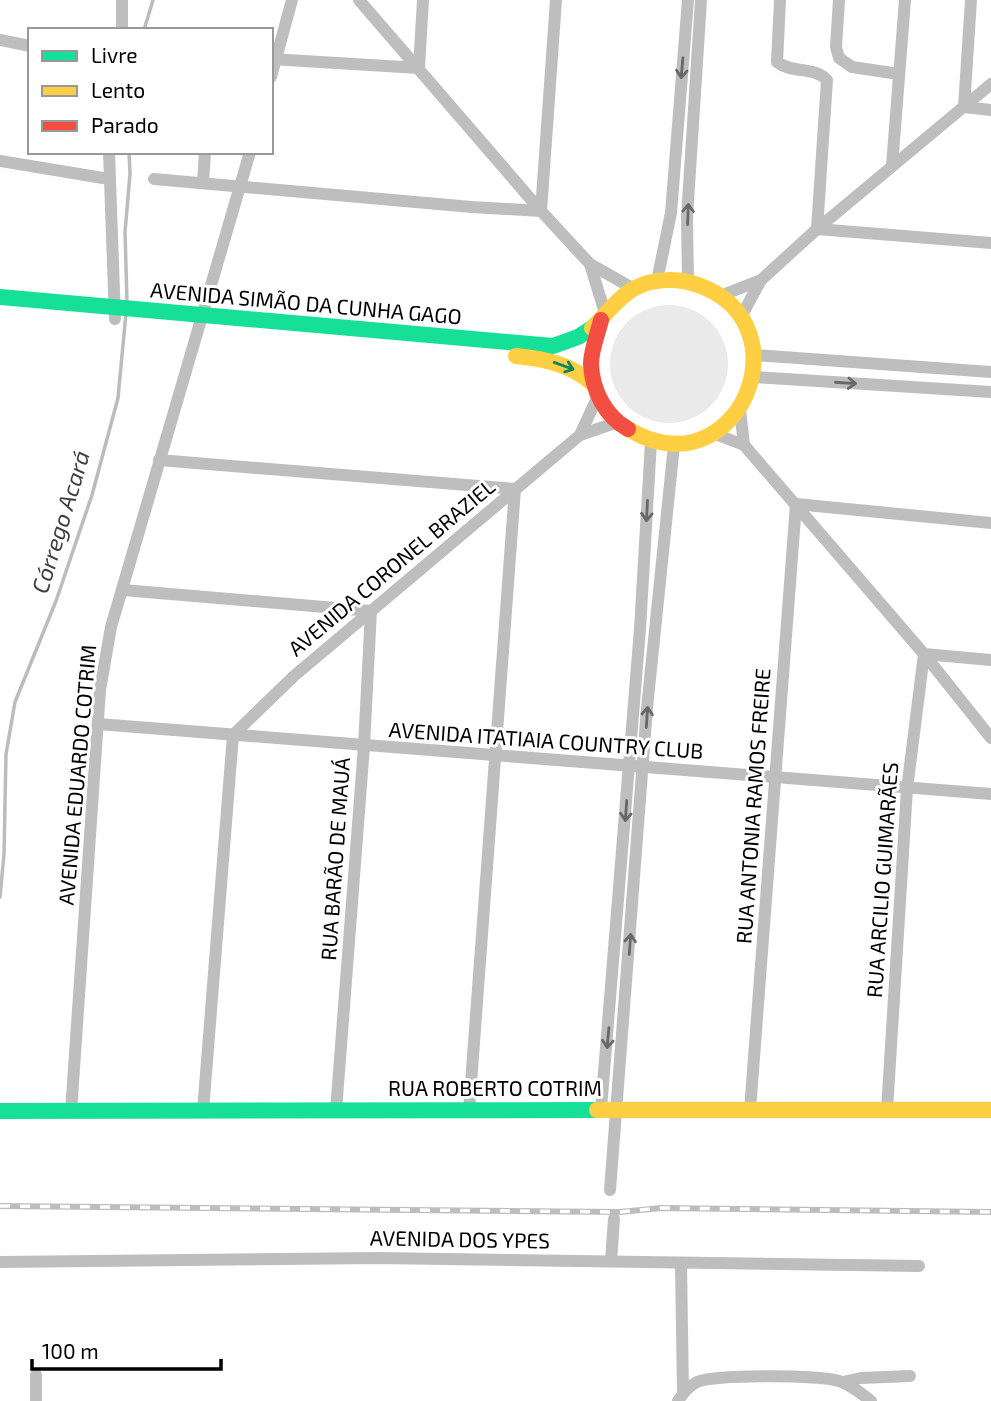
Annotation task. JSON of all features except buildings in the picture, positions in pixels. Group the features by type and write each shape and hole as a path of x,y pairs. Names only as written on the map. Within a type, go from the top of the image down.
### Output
{"street":[{"path":"122,0 122,28"},
{"path":"292,0 274,59 419,68"},
{"path":"359,0 590,264 634,289"},
{"path":"419,68 423,0"},
{"path":"541,211 556,0"},
{"path":"657,281 671,213 688,0"},
{"path":"688,282 688,191 701,0"},
{"path":"780,0 777,62 787,68 817,73 827,80 817,229"},
{"path":"839,0 836,47 839,58 852,67 899,74"},
{"path":"892,166 905,0"},
{"path":"964,107 971,0"},
{"path":"0,40 28,46"},
{"path":"741,317 761,280 817,229 991,84"},
{"path":"964,107 991,110"},
{"path":"109,154 116,313"},
{"path":"203,183 205,154"},
{"name":"AVENIDA EDUARDO COTRIM","path":"71,1112 100,690 111,627 249,154"},
{"path":"0,160 109,179"},
{"path":"153,179 541,211"},
{"path":"817,229 991,243"},
{"path":"590,264 603,316"},
{"path":"720,296 761,280"},
{"path":"657,281 688,282 705,287 720,296 741,317 750,335 754,377 740,411 715,434 695,442 674,445 651,442 632,435 615,423 594,390 589,358 593,338 603,316 618,300 634,289 657,281"},
{"name":"AVENIDA SIMÃO DA CUNHA GAGO","path":"0,297 200,322 539,352 583,374 594,390"},
{"name":"AVENIDA SIMÃO DA CUNHA GAGO","path":"0,309 116,313"},
{"name":"AVENIDA SIMÃO DA CUNHA GAGO","path":"539,352 585,333 603,316"},
{"path":"754,355 991,372"},
{"path":"820,381 821,360"},
{"path":"754,377 991,392"},
{"name":"AVENIDA CORONEL BRAZIEL","path":"580,435 594,390"},
{"path":"740,411 744,445"},
{"name":"AVENIDA CORONEL BRAZIEL","path":"233,735 294,676 580,435 615,423"},
{"path":"715,434 744,445 924,654 991,738"},
{"path":"601,1109 640,629 651,442"},
{"path":"611,1191 656,611 674,445"},
{"path":"159,460 515,489 469,1110"},
{"path":"796,504 991,523"},
{"name":"RUA ANTONIA RAMOS FREIRE","path":"750,1111 796,504"},
{"path":"123,590 371,611"},
{"name":"RUA BARÃO DE MAUÁ","path":"335,1111 364,746 371,611"},
{"path":"924,654 991,660"},
{"name":"RUA ARCILIO GUIMARÃES","path":"887,1110 907,789 924,654"},
{"name":"AVENIDA ITATIAIA COUNTRY CLUB","path":"98,724 991,794"},
{"path":"203,1111 233,735"},
{"name":"RUA ROBERTO COTRIM","path":"0,1111 991,1110"},
{"path":"611,1261 614,1219"},
{"name":"AVENIDA DOS YPES","path":"0,1262 380,1258 919,1266"},
{"path":"681,1263 681,1397"},
{"path":"36,1375 36,1401"},
{"path":"681,1397 693,1384 722,1377 815,1377 843,1382 861,1378 909,1376"},
{"path":"843,1382 871,1401"}],"shaded area":[{"path":"669,305 680,306 702,315 718,331 727,353 727,375 718,397 702,413 680,422 669,423 658,422 636,413 620,397 611,375 610,364 611,353 620,331 636,315 658,306"}],"waterway":[{"name":"Córrego Acará","path":"145,28 153,0"},
{"name":"Córrego Acará","path":"127,302 125,232 129,154"},
{"name":"Córrego Acará","path":"0,897 4,854 6,754 15,702 56,601 92,495 118,398 126,313"}],"railway":[{"path":"0,1206 620,1212 661,1208 991,1212"}],"traffic: fast":[{"path":"0,297 553,346 578,337 592,328"},
{"path":"0,1111 597,1110"}],"traffic: slow":[{"path":"592,328 635,288 650,282 674,280 698,285 731,305 749,333 753,365 746,396 727,422 701,439 667,443 628,429"},
{"path":"516,356 557,364 575,371 592,383"},
{"path":"597,1110 991,1110"}],"traffic: jam":[{"path":"601,320 591,359 594,383 606,410 628,429"}]}
